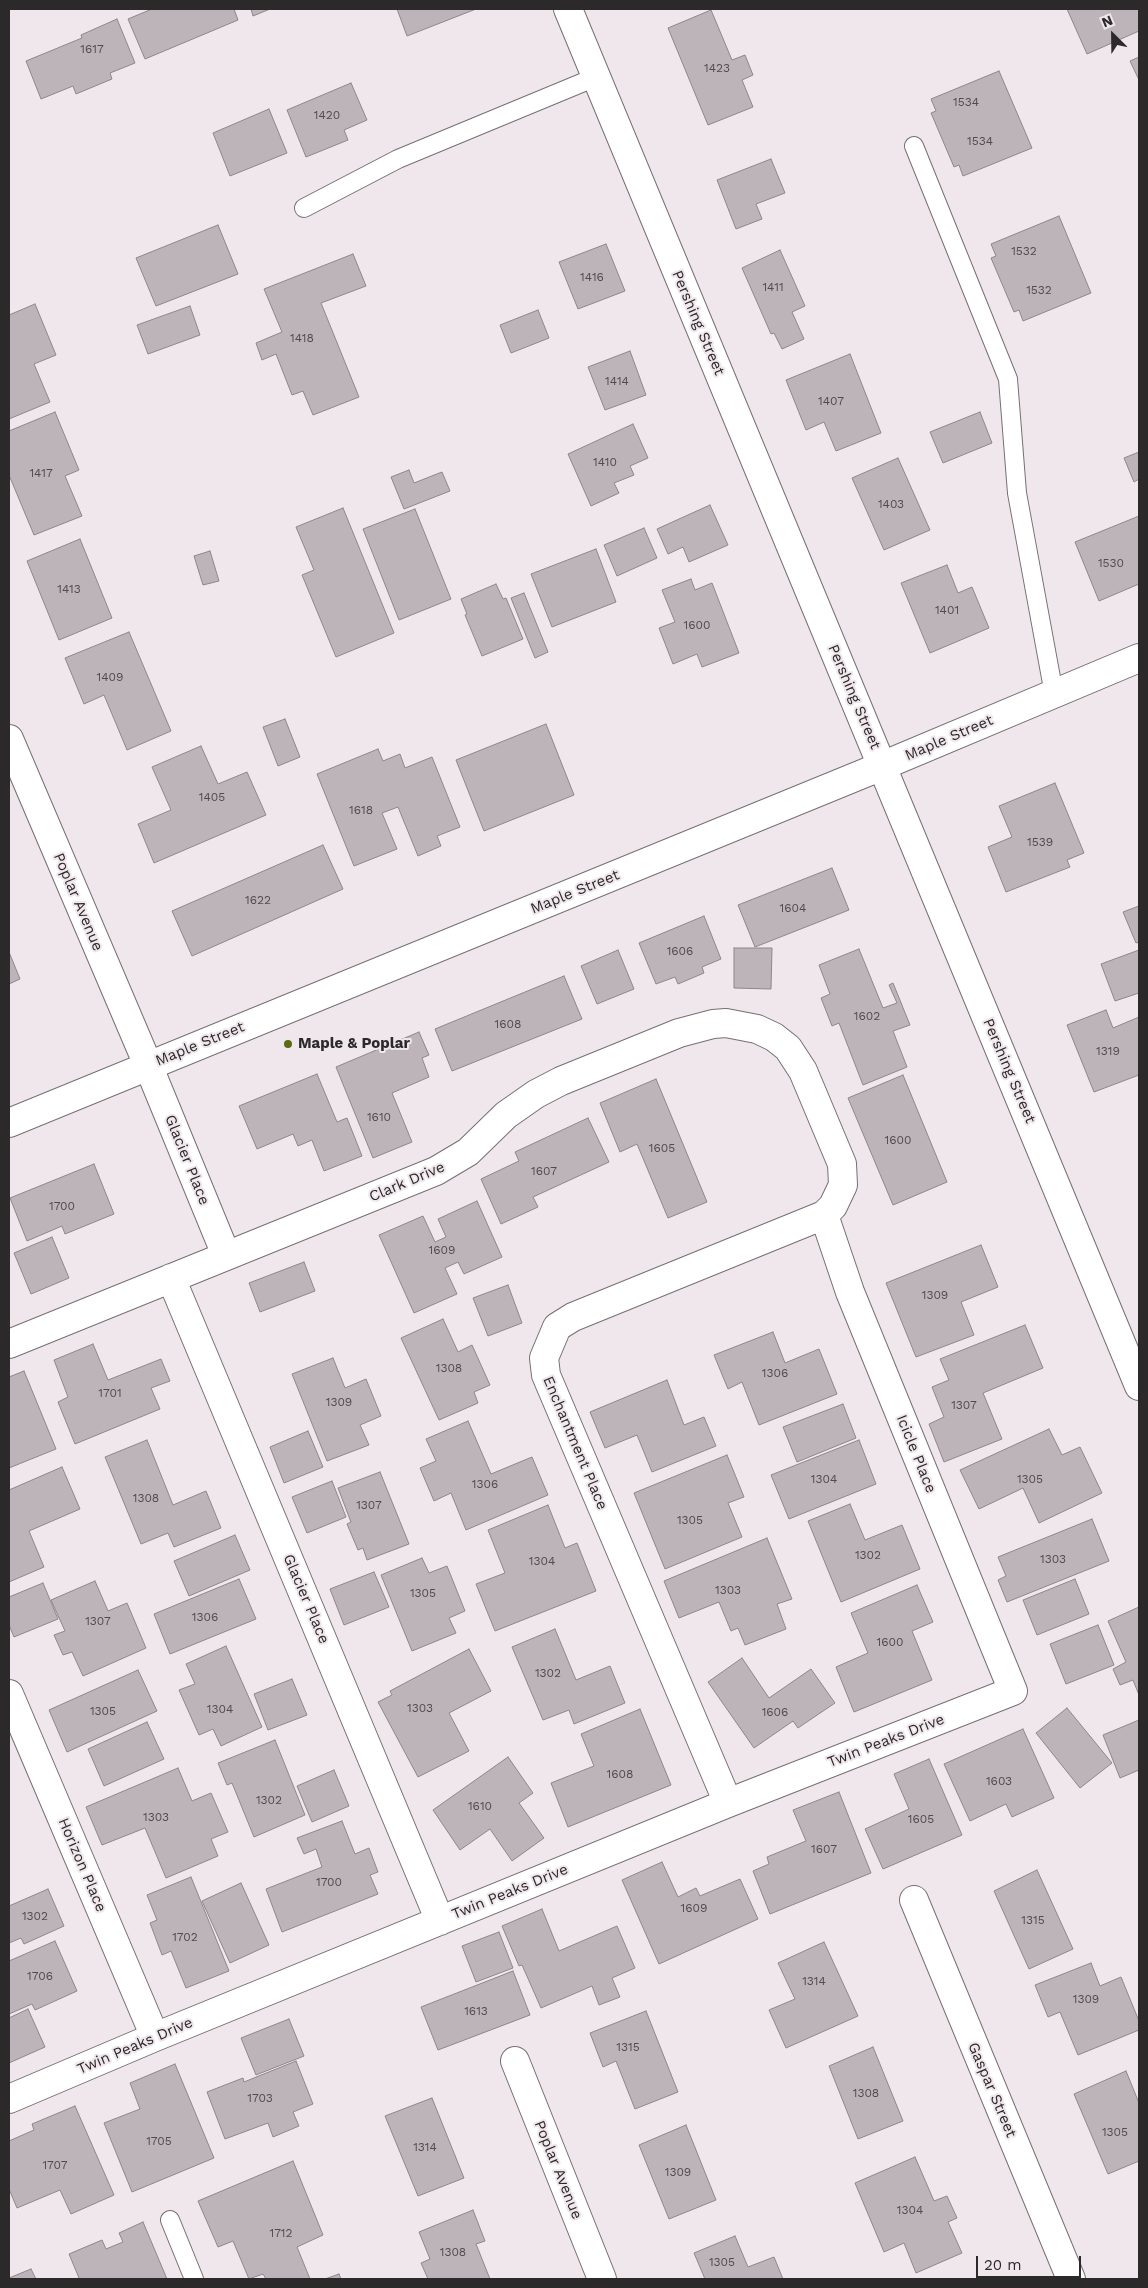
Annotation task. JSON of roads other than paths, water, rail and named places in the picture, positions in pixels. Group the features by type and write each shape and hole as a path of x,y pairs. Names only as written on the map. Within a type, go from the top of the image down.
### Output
{"street":[{"name":"Pershing Street","path":"568,9 1139,1386"},
{"name":"Maple Street","path":"9,1123 882,766 1139,658"},
{"name":"Poplar Avenue","path":"9,739 148,1066"},
{"name":"Clark Drive","path":"9,1344 436,1171 468,1152 506,1115 536,1094 561,1081 679,1033 713,1024 757,1029 788,1048 803,1071 842,1164 843,1185 837,1200 824,1215"},
{"name":"Glacier Place","path":"148,1066 226,1255"},
{"name":"Icicle Place","path":"824,1215 850,1292 1013,1691"},
{"name":"Enchantment Place","path":"728,1803 546,1375 544,1358 557,1327 573,1317 824,1215"},
{"name":"Glacier Place","path":"172,1278 440,1921"},
{"name":"Twin Peaks Drive","path":"9,2099 154,2037 728,1803 1013,1691"},
{"name":"Horizon Place","path":"9,1694 154,2037"},
{"name":"Gaspar Street","path":"914,1900 1071,2279"},
{"name":"Poplar Avenue","path":"515,2061 602,2279"}],"lane":[{"path":"304,208 398,159 596,77"},
{"path":"914,146 1008,379 1017,493 1054,694"},
{"path":"170,2220 194,2279"}],"place":[{"name":"Maple & Poplar","path":"288,1044"}]}
